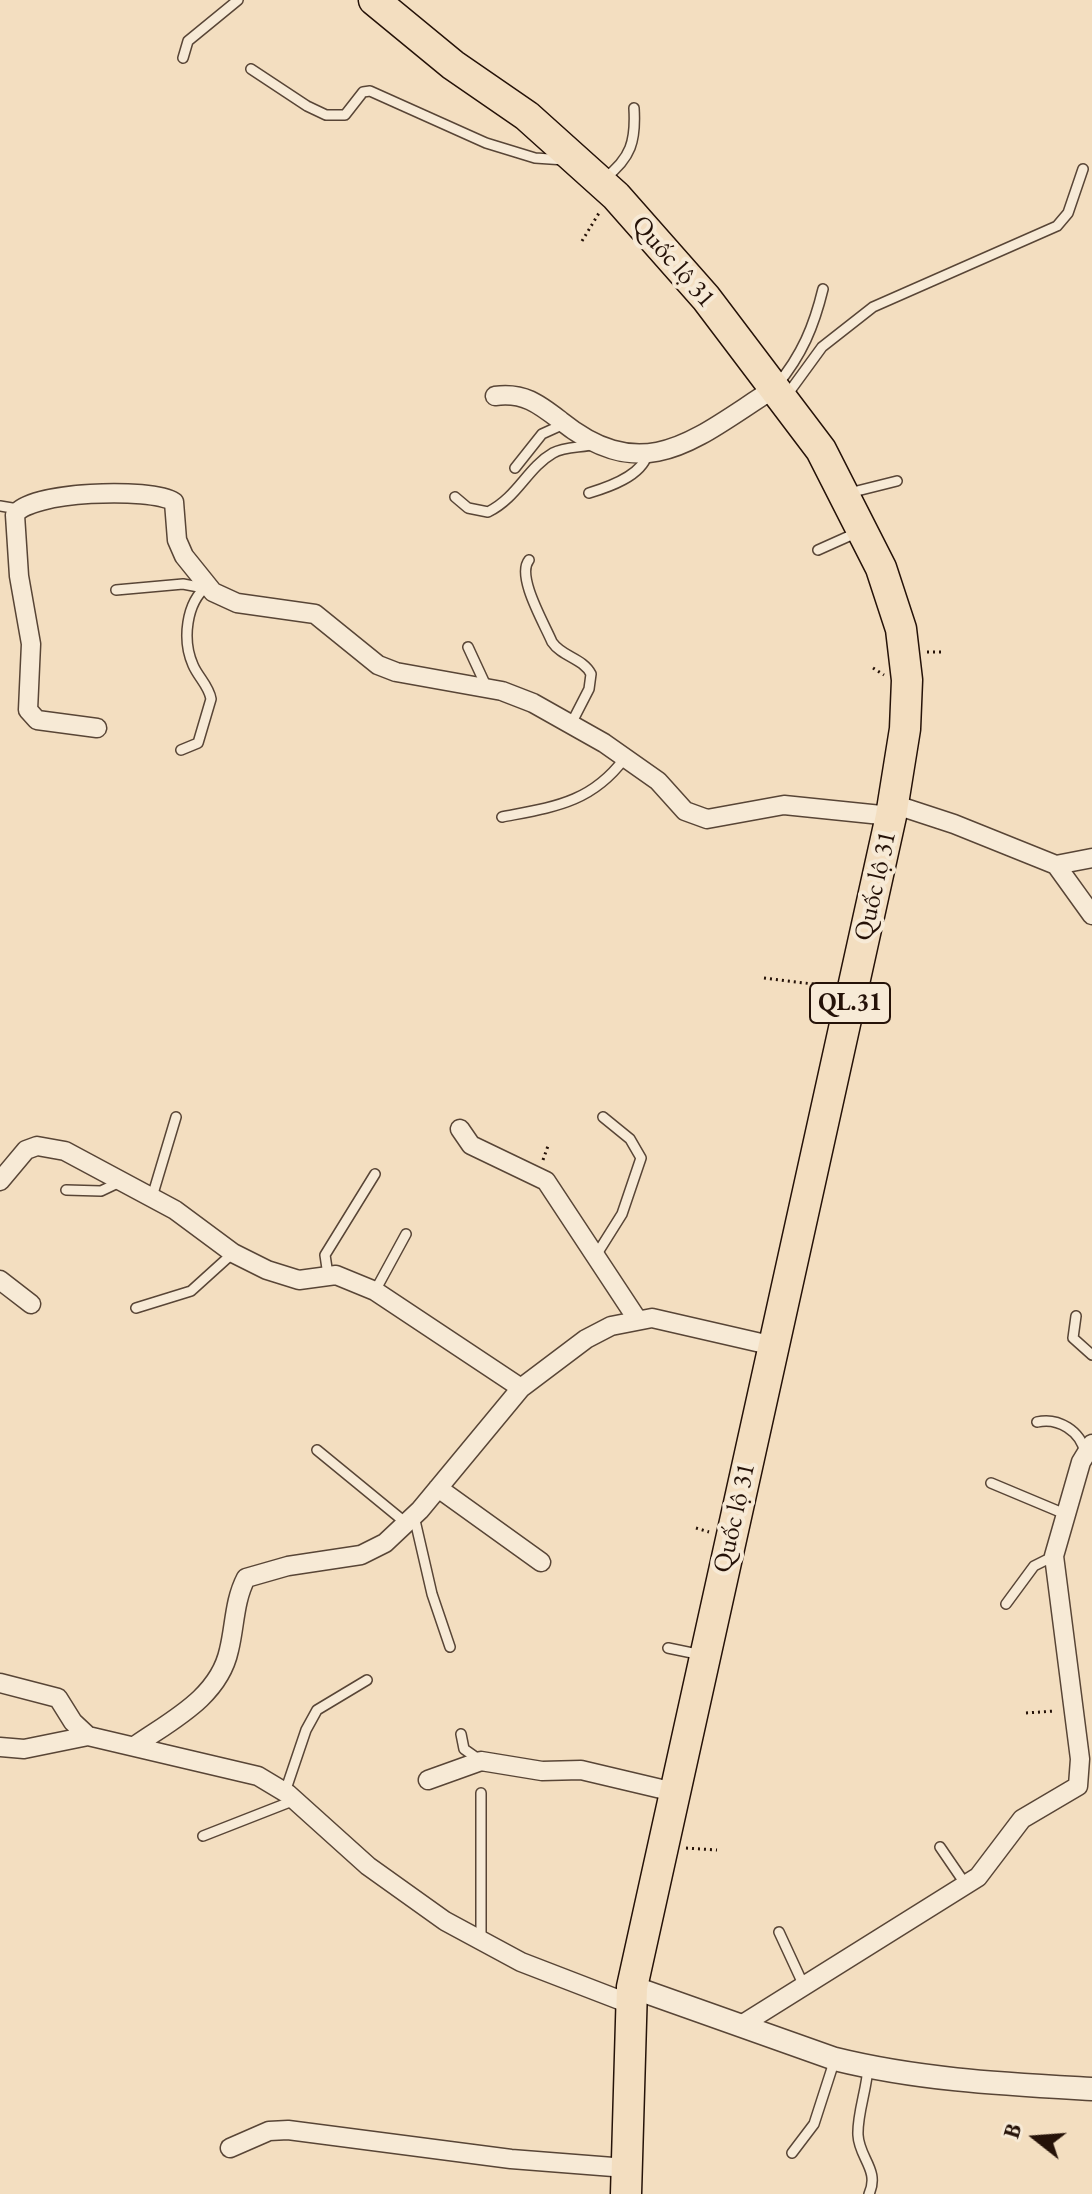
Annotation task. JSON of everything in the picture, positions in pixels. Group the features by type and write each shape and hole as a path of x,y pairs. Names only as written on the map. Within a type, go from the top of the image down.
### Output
{"highway":[{"name":"Quốc lộ 31","path":"374,0 453,65 527,116 608,190 706,298 780,393 846,494 881,568 901,629 907,680 892,810 631,1996 626,2181"}],"street":[{"path":"495,396 513,393 527,397 596,444 647,455 681,446 780,393"},
{"path":"97,728 37,720 30,715 31,644 9,575 14,524 9,508 98,493 136,493 169,498 177,512 177,540 206,587 224,599 315,614 378,665 396,672 515,695 571,724 658,781 685,811 707,819 784,805 892,810 954,824 1056,865 1090,863"},
{"path":"1056,865 1092,915"},
{"path":"460,1129 471,1145 546,1181 637,1319"},
{"path":"0,1181 18,1156 37,1146 65,1151 175,1210 233,1253 290,1278 328,1275 351,1279 375,1291 521,1388"},
{"path":"0,1280 31,1304"},
{"path":"136,1745 197,1703 220,1677 229,1651 239,1590 246,1578 288,1566 361,1555 385,1543 410,1520 521,1388 586,1339 611,1326 637,1319 670,1320 774,1346"},
{"path":"743,2024 966,1885 984,1872 1022,1819 1078,1786 1084,1738 1075,1710 1054,1556 1088,1448"},
{"path":"438,1488 541,1562"},
{"path":"0,1683 58,1698 73,1722 88,1736"},
{"path":"0,1747 24,1749 88,1736 258,1776 290,1796 391,1883 481,1941 563,1980 743,2024 835,2059 868,2067 976,2082 1092,2089"},
{"path":"428,1780 481,1761 534,1770 581,1770 674,1792"},
{"path":"230,2148 269,2131 288,2130 511,2159 626,2181"}],"lane":[{"path":"183,58 188,41 238,0"},
{"path":"251,69 326,115 345,115 363,92 370,91 514,153 572,160"},
{"path":"608,190 630,154 635,136 634,108"},
{"path":"780,393 822,347 873,307 1057,226 1068,213 1083,169"},
{"path":"780,393 815,323 823,289"},
{"path":"515,468 542,434 564,424"},
{"path":"455,497 468,508 488,512 515,494 554,452 596,444"},
{"path":"589,493 632,474 642,467 647,455"},
{"path":"846,494 897,481"},
{"path":"818,550 863,530"},
{"path":"529,560 525,578 552,642 556,648 583,663 591,674 589,689 571,724"},
{"path":"116,590 183,584 206,587 192,606 187,638 193,665 211,699 198,743 181,750"},
{"path":"468,647 487,688"},
{"path":"502,817 585,796 609,778 624,759"},
{"path":"152,1197 176,1117"},
{"path":"595,1257 622,1214 640,1171 641,1158 630,1139 603,1117"},
{"path":"328,1275 325,1255 375,1174"},
{"path":"66,1190 101,1191 122,1181"},
{"path":"375,1291 406,1234"},
{"path":"136,1308 191,1291 233,1253"},
{"path":"1076,1316 1073,1338 1092,1355"},
{"path":"1037,1422 1048,1421 1072,1431 1088,1448"},
{"path":"317,1450 410,1520 450,1647"},
{"path":"991,1483 1065,1514"},
{"path":"1006,1604 1024,1575 1041,1561 1054,1556"},
{"path":"668,1648 705,1656"},
{"path":"203,1836 290,1796 306,1730 317,1710 367,1680"},
{"path":"461,1734 464,1749 481,1761"},
{"path":"481,1793 481,1941"},
{"path":"940,1847 966,1885"},
{"path":"779,1932 804,1986"},
{"path":"792,2153 814,2124 835,2059"},
{"path":"868,2067 858,2132 861,2149 872,2173 869,2194"}],"path":[{"path":"582,241 603,207 608,190"},
{"path":"764,978 853,989"},
{"path":"1026,1713 1075,1710"},
{"path":"662,1849 717,1850"}]}
